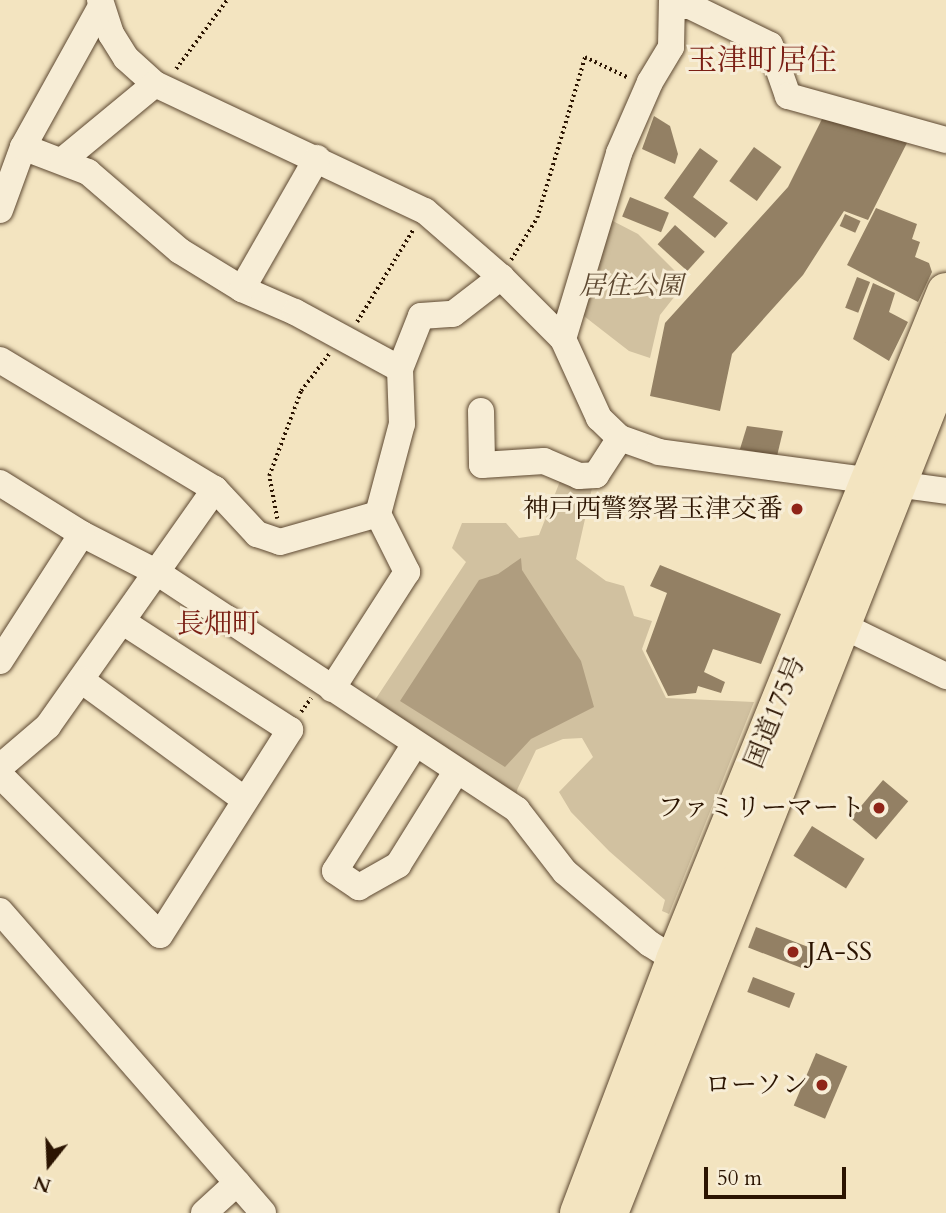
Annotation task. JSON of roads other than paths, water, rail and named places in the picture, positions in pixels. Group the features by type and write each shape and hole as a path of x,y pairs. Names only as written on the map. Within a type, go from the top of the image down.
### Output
{"highway":[{"name":"国道175号","path":"610,1213 689,968 882,481 939,352 946,292"},
{"name":"国道175号","path":"579,1213 841,625 882,481"}],"street":[{"path":"99,2 111,34 126,58 159,86 425,211 501,277 563,339 599,418 620,438 659,452 946,491"},
{"path":"0,210 23,147 99,2"},
{"path":"563,339 619,153 649,82 671,47 672,3 690,6 769,45 788,96 946,140"},
{"path":"63,160 159,86"},
{"path":"23,147 63,160 88,172 180,251 242,289 295,312 343,341 400,369"},
{"path":"242,289 317,158"},
{"path":"327,685 407,572 378,514 402,424 400,369 421,316 453,314 501,277"},
{"path":"0,360 215,489 257,534 281,542 378,514"},
{"path":"481,411 482,465 544,461 579,476 596,475 620,438"},
{"path":"0,767 48,726 215,489"},
{"path":"3,491 158,573 517,810 565,872 689,968"},
{"path":"0,661 82,534"},
{"path":"0,775 160,935 290,730 123,622"},
{"path":"841,625 946,676"},
{"path":"81,680 245,800"},
{"path":"415,744 335,872 359,887 398,865 457,772"},
{"path":"0,911 264,1213"},
{"path":"204,1213 237,1183"}],"place":[{"name":"神戸西警察署玉津交番","path":"797,509"},
{"name":"ファミリーマート","path":"879,808"},
{"name":"JA-SS","path":"793,952"},
{"name":"ローソン","path":"822,1085"}],"district":[{"name":"玉津町居住","path":"762,61"},
{"name":"長畑町","path":"218,624"}],"park label":[{"name":"居住公園","path":"631,286"}]}
